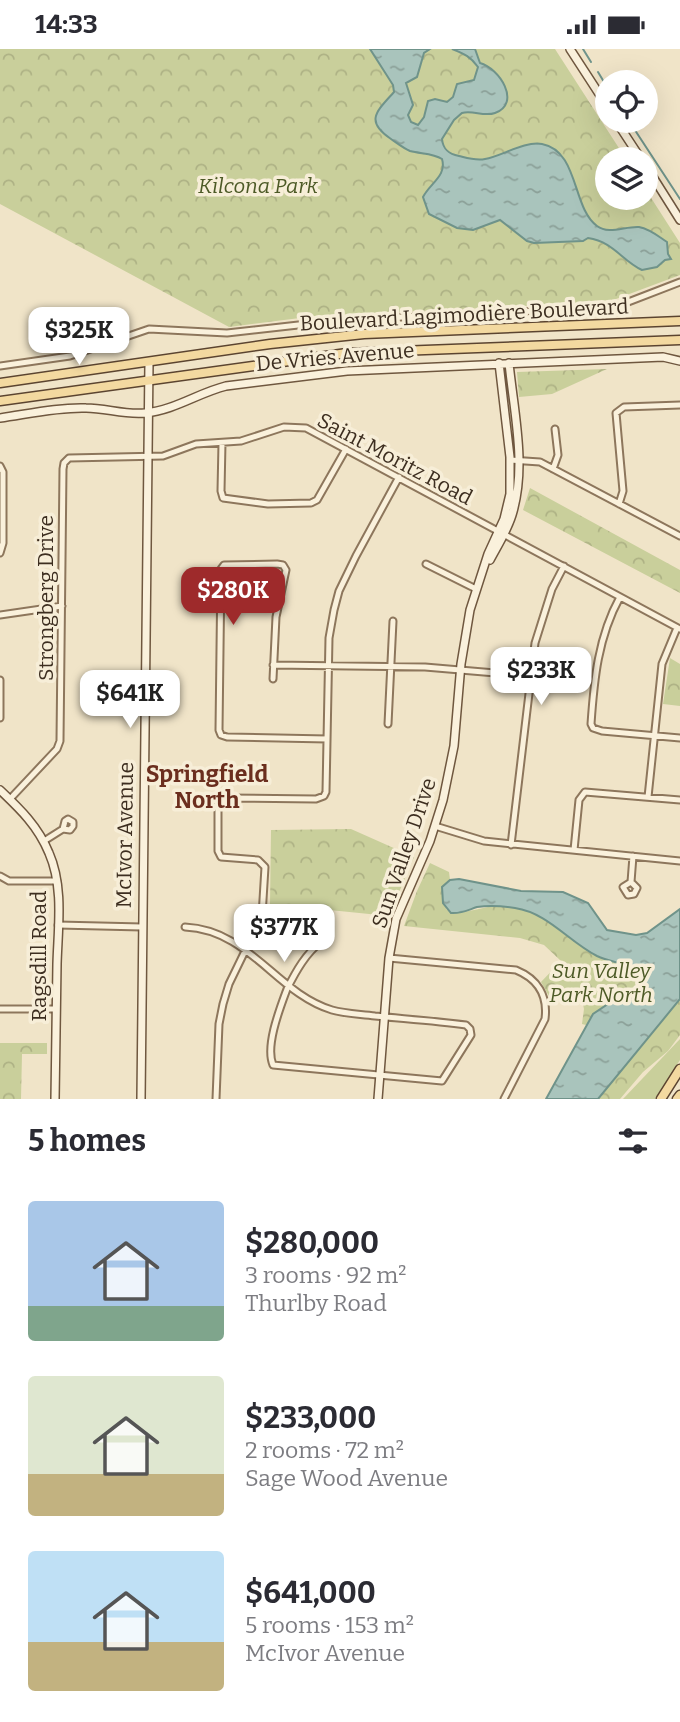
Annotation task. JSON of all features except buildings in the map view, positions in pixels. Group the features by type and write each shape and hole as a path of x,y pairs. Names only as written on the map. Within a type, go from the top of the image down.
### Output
{"main road":[{"name":"Boulevard Lagimodière Boulevard","path":"0,383 270,344 364,334 680,321"},
{"name":"Boulevard Lagimodière Boulevard","path":"0,401 347,353 680,340"},
{"path":"660,1099 680,1069"}],"street":[{"path":"570,49 595,88"},
{"path":"658,185 680,220"},
{"path":"0,366 70,356 149,329 227,333 367,319 606,308 680,282"},
{"name":"De Vries Avenue","path":"0,418 76,407 121,414 147,413 172,408 209,390 262,380 346,371 663,357 680,361"},
{"name":"McIvor Avenue","path":"141,1099 149,362"},
{"name":"Sun Valley Drive","path":"499,363 510,460 510,494 501,533"},
{"name":"Sun Valley Drive","path":"378,1099 389,958 396,919 435,826 451,764 466,632 476,589 488,554 515,502 519,460 509,363"},
{"path":"619,504 623,491 616,413 624,407 680,405"},
{"name":"Saint Moritz Road","path":"147,456 169,455 196,444 247,440 276,428 298,427 317,432 679,628"},
{"path":"554,468 558,455 555,429"},
{"path":"222,443 223,498 268,504 311,503 317,500 346,449"},
{"name":"Strongberg Drive","path":"10,799 57,749 60,741 64,463 69,459 147,456"},
{"path":"510,460 540,462 554,468 680,536"},
{"path":"0,466 3,472 3,543 0,552"},
{"path":"216,1099 219,1024 223,1004 229,984 262,916 265,867 258,860 221,857 218,851 219,801 225,798 320,799 326,792 329,638 339,591 399,477"},
{"path":"273,679 276,617 286,570 283,565 277,563 224,565 220,569 221,735 327,739"},
{"path":"426,564 476,589"},
{"path":"511,845 535,643 542,616 564,566"},
{"path":"620,597 601,642 591,724 593,728 601,731 680,738"},
{"path":"0,615 62,606"},
{"path":"388,724 393,621"},
{"path":"648,797 662,664 679,628"},
{"path":"273,665 391,666 531,675"},
{"path":"0,680 0,718"},
{"name":"Ragsdill Road","path":"0,790 29,817 44,841 57,881 55,1099"},
{"path":"574,850 580,795 589,792 680,800"},
{"path":"435,826 484,841 511,845 680,860"},
{"path":"44,841 63,829"},
{"path":"631,882 633,856"},
{"path":"0,876 9,881 57,881"},
{"path":"58,925 142,927"},
{"path":"185,927 206,929 222,935 246,950 289,985 316,1003 333,1010 466,1025 471,1029 471,1035 442,1080 273,1065 272,1042 281,1005 289,985 311,950 322,941"},
{"path":"389,958 516,970 526,974 539,986 547,1009 545,1020 504,1099"},
{"path":"0,1009 56,1009"}],"green space":[{"name":"Kilcona Park","path":"0,49 555,49 595,111 595,133 609,133 618,147 595,147 595,210 658,209 680,243 680,275 608,302 316,316 229,327 0,204"},
{"path":"607,369 552,394 519,397 517,372"},
{"path":"530,488 680,570 680,593 523,510"},
{"path":"670,658 680,664 680,706 663,704"},
{"path":"351,829 414,857 389,916 270,904 271,830"},
{"name":"Sun Valley Park North","path":"430,863 449,872 450,880 443,887 446,909 463,912 498,906 535,913 593,953 641,973 645,979 644,992 607,1005 586,1025 582,1024 584,1009 580,990 550,998 541,982 561,961 544,945 520,938 404,926"},
{"path":"680,999 680,1035 668,1051 643,1072 620,1099 598,1099"},
{"path":"680,1039 680,1060 655,1099 623,1099"},
{"path":"0,1043 47,1043 47,1054 22,1054 21,1099 0,1099"}],"water":[{"path":"370,49 430,49 424,53 417,77 406,83 413,105 408,115 411,122 418,125 424,117 428,101 435,99 447,102 453,97 457,84 474,80 478,67 467,56 452,49 475,49 480,63 494,72 505,86 507,102 495,113 462,113 442,139 447,151 478,160 528,145 542,144 554,149 563,157 583,207 597,226 607,230 634,227 647,229 667,242 671,259 665,260 657,267 642,270 597,240 588,238 583,241 534,243 527,241 500,220 473,230 457,228 429,214 423,197 440,175 442,159 407,150 378,127 378,110 394,92 393,85"},
{"path":"459,879 521,891 563,892 588,903 607,930 636,935 647,933 680,909 680,999 598,1099 546,1099 593,1014 611,1002 640,996 646,987 642,973 597,956 548,921 527,911 486,906 451,913 443,903 442,887 450,880"}],"waterway":[{"path":"583,49 591,62"},
{"path":"637,133 680,199"}],"district":[{"name":"Springfield North","path":"207,787"}]}
